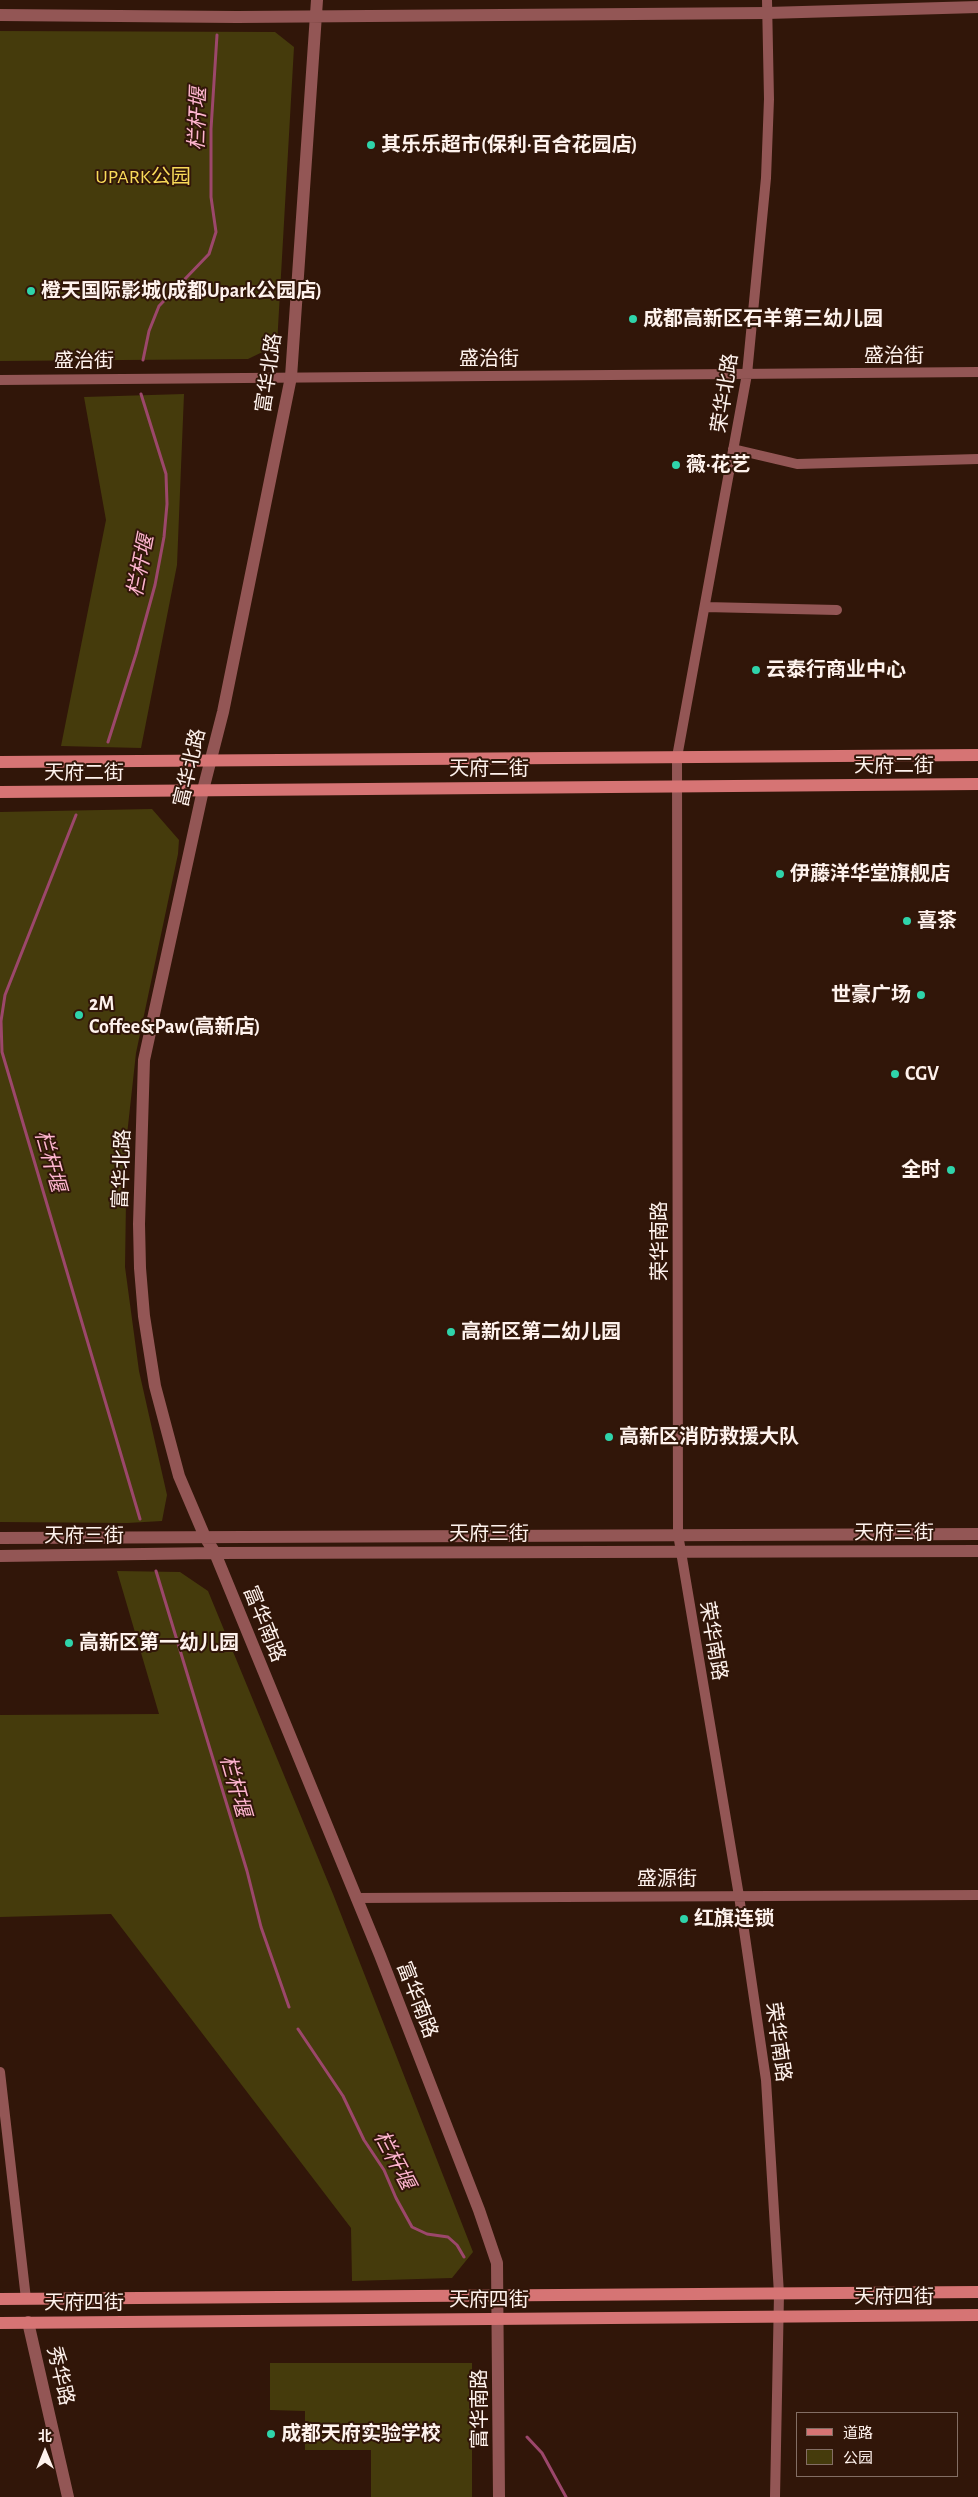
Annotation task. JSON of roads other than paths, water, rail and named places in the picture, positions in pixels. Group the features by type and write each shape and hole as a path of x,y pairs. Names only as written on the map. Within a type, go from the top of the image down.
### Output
{"main road":[{"name":"天府二街","path":"0,762 978,755"},
{"name":"天府二街","path":"0,792 978,784"},
{"name":"天府四街","path":"0,2299 978,2292"},
{"name":"天府四街","path":"0,2323 978,2316"}],"street":[{"name":"富华北路","path":"205,1537 178,1476 155,1386 144,1316 139,1224 144,1060 203,790 223,712 291,377 317,0"},
{"name":"荣华北路","path":"678,787 677,757 747,374 766,178 769,99 767,0"},
{"path":"0,15 767,13 978,7"},
{"name":"盛治街","path":"0,380 978,372"},
{"path":"733,449 797,464 978,458"},
{"path":"705,607 837,610"},
{"name":"荣华南路","path":"678,787 678,1534 739,1896 766,2080 778,2294 775,2497"},
{"name":"天府三街","path":"0,1538 978,1534"},
{"name":"富华南路","path":"205,1537 215,1552 356,1898 479,2210 497,2263 499,2497"},
{"name":"天府三街","path":"0,1556 215,1552 978,1552"},
{"name":"盛源街","path":"356,1898 978,1894"},
{"path":"0,2072 26,2299"},
{"name":"秀华路","path":"28,2322 68,2497"}],"waterway":[{"name":"栏杆堰","path":"143,360 149,331 159,306 209,254 216,232 211,197 211,129 217,35"},
{"name":"栏杆堰","path":"108,742 136,654 155,585 164,537 167,504 166,474 141,394"},
{"name":"栏杆堰","path":"76,815 5,995 1,1021 2,1052 140,1519"},
{"name":"栏杆堰","path":"156,1571 247,1871 261,1927 289,2007"},
{"name":"栏杆堰","path":"298,2029 343,2096 364,2140 384,2170 396,2198 412,2227 427,2234 448,2237 457,2245 464,2257"},
{"name":"栏杆堰","path":"527,2437 542,2453 566,2497"}],"place":[{"name":"其乐乐超市(保利·百合花园店)","path":"371,145"},
{"name":"橙天国际影城(成都Upark公园店)","path":"31,291"},
{"name":"成都高新区石羊第三幼儿园","path":"633,319"},
{"name":"薇·花艺","path":"676,465"},
{"name":"云泰行商业中心","path":"756,670"},
{"name":"伊藤洋华堂旗舰店","path":"780,874"},
{"name":"喜茶","path":"907,921"},
{"name":"世豪广场","path":"921,995"},
{"name":"2M Coffee&Paw(高新店)","path":"79,1015"},
{"name":"CGV","path":"895,1074"},
{"name":"全时","path":"951,1170"},
{"name":"高新区第二幼儿园","path":"451,1332"},
{"name":"高新区消防救援大队","path":"609,1437"},
{"name":"高新区第一幼儿园","path":"69,1643"},
{"name":"红旗连锁","path":"684,1919"},
{"name":"成都天府实验学校","path":"271,2434"}],"park label":[{"name":"UPARK公园","path":"143,177"}]}
